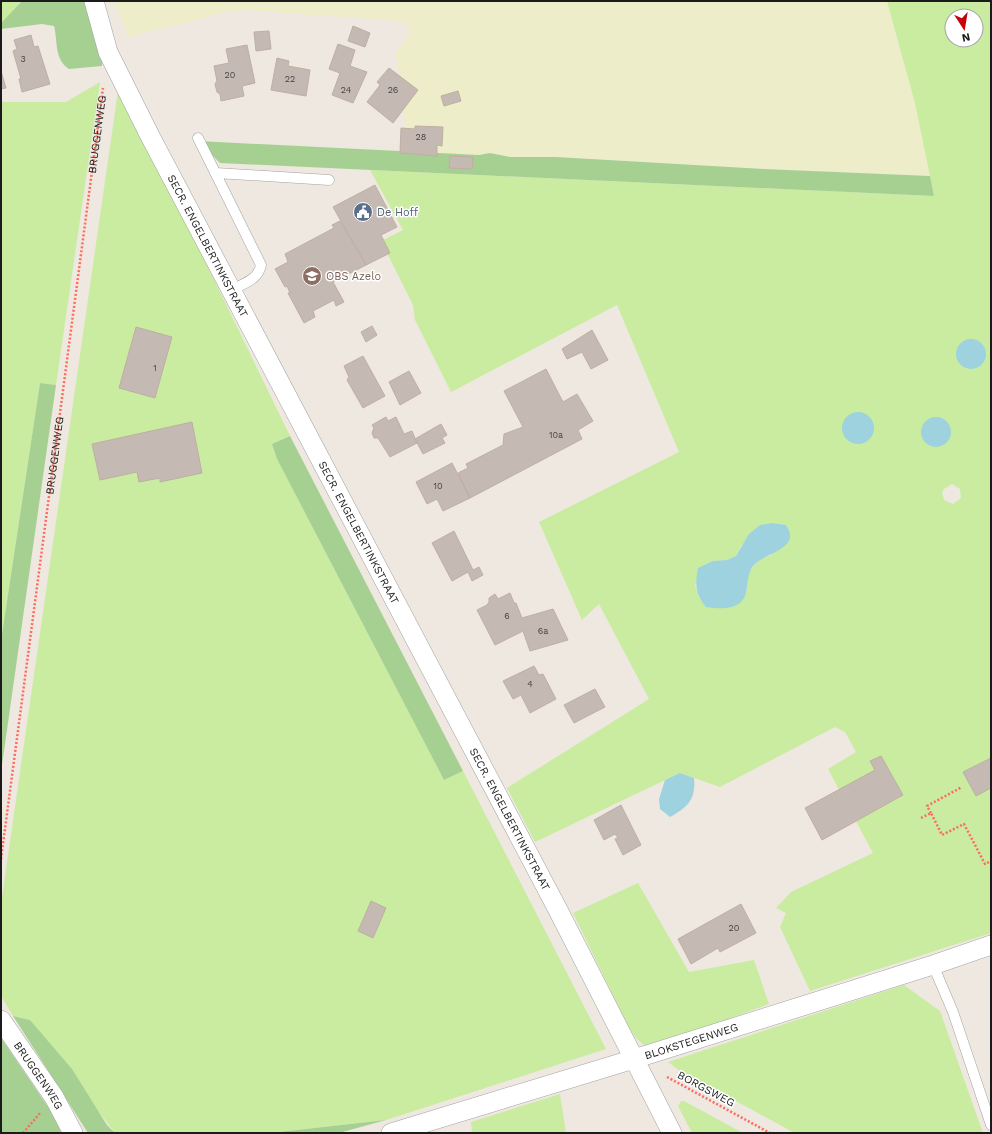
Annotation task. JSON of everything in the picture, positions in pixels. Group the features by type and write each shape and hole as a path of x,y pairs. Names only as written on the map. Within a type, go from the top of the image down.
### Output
{"street":[{"name":"SECR. ENGELBERTINKSTRAAT","path":"94,1 108,52 156,147 554,903 672,1133"},
{"name":"BLOKSTEGENWEG","path":"390,1133 634,1059 933,965 991,945"},
{"name":"BRUGGENWEG","path":"1,1020 54,1098 73,1133"}],"lane":[{"path":"198,138 261,265 259,273 256,277 232,290"},
{"path":"216,173 329,180"},
{"path":"933,965 953,1012 991,1125"}],"path":[{"name":"BRUGGENWEG","path":"1,859 104,86"},
{"path":"962,787 927,806 942,835 964,824 985,864 991,861"},
{"path":"921,818 931,813"},
{"name":"BORGSWEG","path":"661,1074 770,1133"},
{"path":"23,1133 54,1098"}],"green space":[{"path":"1,1 22,1 1,23"},
{"path":"22,1 90,1 103,55 102,66 69,69 64,65 57,50 54,26 42,24 1,29 1,23"},
{"path":"114,1 887,1 915,103 930,176 764,169 556,157 510,157 490,153 479,155 409,151 396,53 410,32 407,24 399,21 245,10 227,12 128,37"},
{"path":"887,1 991,1 991,933 810,991 780,927 786,913 776,908 791,892 873,853 828,769 856,752 845,732 835,727 720,787 680,773 535,842 507,788 649,699 599,604 582,620 539,522 679,452 617,305 451,392 415,320 413,305 381,241 403,230 370,170 934,196 915,103","holes":["952,484 960,489 961,498 953,504 944,500 942,493 944,489","772,523 786,525 789,530 771,555 762,558 754,565 748,574 746,595 700,599 695,585 713,561 727,560 736,556 741,546"]},
{"path":"100,82 56,385 40,383 1,641 1,102 66,102"},
{"path":"119,84 290,436 272,444 277,459 444,780 463,771 606,1049 386,1120 270,1133 115,1133 30,1020 13,1016 1,996 1,904"},
{"path":"198,141 479,155 490,153 510,157 556,157 764,169 930,176 934,196 220,163"},
{"path":"40,383 56,385 1,772 1,641"},
{"path":"290,436 463,771 444,780 277,459 272,444"},
{"path":"638,883 689,972 754,960 769,1004 648,1049 635,1037 627,1024 573,913"},
{"path":"904,985 940,1011 983,1133 795,1133 680,1071 668,1062"},
{"path":"13,1016 30,1020 72,1069 107,1125 115,1133 88,1133"},
{"path":"1,1038 57,1120 61,1133 1,1133"},
{"path":"560,1094 566,1133 472,1133 471,1122"},
{"path":"681,1101 684,1101 743,1133 692,1133 678,1106"},
{"path":"386,1120 339,1133 270,1133"}],"water":[{"path":"971,339 982,343 986,354 982,365 971,369 960,365 956,354 960,343"},
{"path":"861,412 867,414 872,419 874,428 872,437 867,442 855,444 849,442 844,437 842,425 844,419 849,414"},
{"path":"936,417 947,421 951,432 947,443 936,447 925,443 921,432 925,421"},
{"path":"772,523 786,525 790,533 789,540 786,545 780,550 758,561 753,566 749,576 746,593 740,603 729,608 706,607 697,589 696,579 698,568 713,561 727,560 736,556 749,534 760,525"},
{"path":"680,773 694,778 694,792 690,802 682,810 670,817 660,809 659,799 665,780"}],"building":[{"path":"353,26 370,33 365,47 348,41"},
{"path":"269,31 271,49 256,51 254,32"},
{"path":"31,35 34,47 38,46 50,84 22,92 19,79 21,79 13,51 17,49 14,40"},
{"path":"338,44 355,50 350,66 367,72 353,103 332,95 340,73 329,69"},
{"path":"247,45 255,83 242,86 244,96 221,101 220,94 217,92 215,84 217,81 214,66 229,63 226,49"},
{"path":"277,58 289,61 288,66 310,70 306,96 271,90"},
{"path":"389,68 418,90 393,123 367,102 380,85 377,82"},
{"path":"1,71 6,88 1,89"},
{"path":"458,91 461,101 444,106 441,96"},
{"path":"415,126 443,127 442,146 437,145 437,156 400,153 401,128 415,129"},
{"path":"450,156 473,157 472,169 449,168"},
{"path":"375,185 397,227 381,235 390,253 366,265 333,207"},
{"name":"OBS Azelo","path":"340,221 366,265 333,282 344,302 336,306 334,300 313,311 315,317 304,323 288,293 290,293 287,286 285,287 275,269 288,262 285,254 334,228 332,225"},
{"path":"372,326 377,335 366,342 361,332"},
{"path":"136,327 172,337 155,398 119,388"},
{"path":"592,330 608,360 591,369 582,352 567,359 562,349"},
{"path":"363,356 385,396 363,408 347,380 349,377 344,366"},
{"path":"546,369 563,402 577,394 593,421 578,430 582,439 470,498 458,473 468,468 466,464 503,445 504,434 523,427 504,391"},
{"path":"409,371 421,393 400,405 389,382"},
{"path":"386,417 388,421 396,417 404,434 412,431 417,443 390,457 378,438 374,438 372,433 374,428 372,425"},
{"path":"192,422 202,473 160,482 160,478 139,482 137,472 100,480 92,444"},
{"path":"441,424 447,435 442,438 445,443 423,454 415,439"},
{"path":"452,463 470,498 443,511 437,499 427,504 416,482"},
{"path":"454,531 473,570 479,567 483,575 472,581 468,572 452,581 432,543"},
{"path":"510,593 522,618 553,609 568,640 530,651 523,631 495,645 477,610 487,605 489,598 495,594 498,599"},
{"path":"534,666 539,675 543,674 556,699 530,713 521,695 513,699 503,681"},
{"path":"595,689 605,707 574,723 564,705"},
{"path":"881,756 903,795 822,840 805,808 875,770 870,761"},
{"path":"991,758 991,788 976,796 963,772"},
{"path":"621,805 641,845 623,855 615,839 618,838 615,834 604,840 594,820"},
{"path":"371,901 386,908 373,938 358,931"},
{"path":"741,904 756,933 720,952 718,948 691,964 678,939"}],"place":[{"name":"De Hoff","path":"363,212"},
{"name":"OBS Azelo","path":"312,276"}]}
